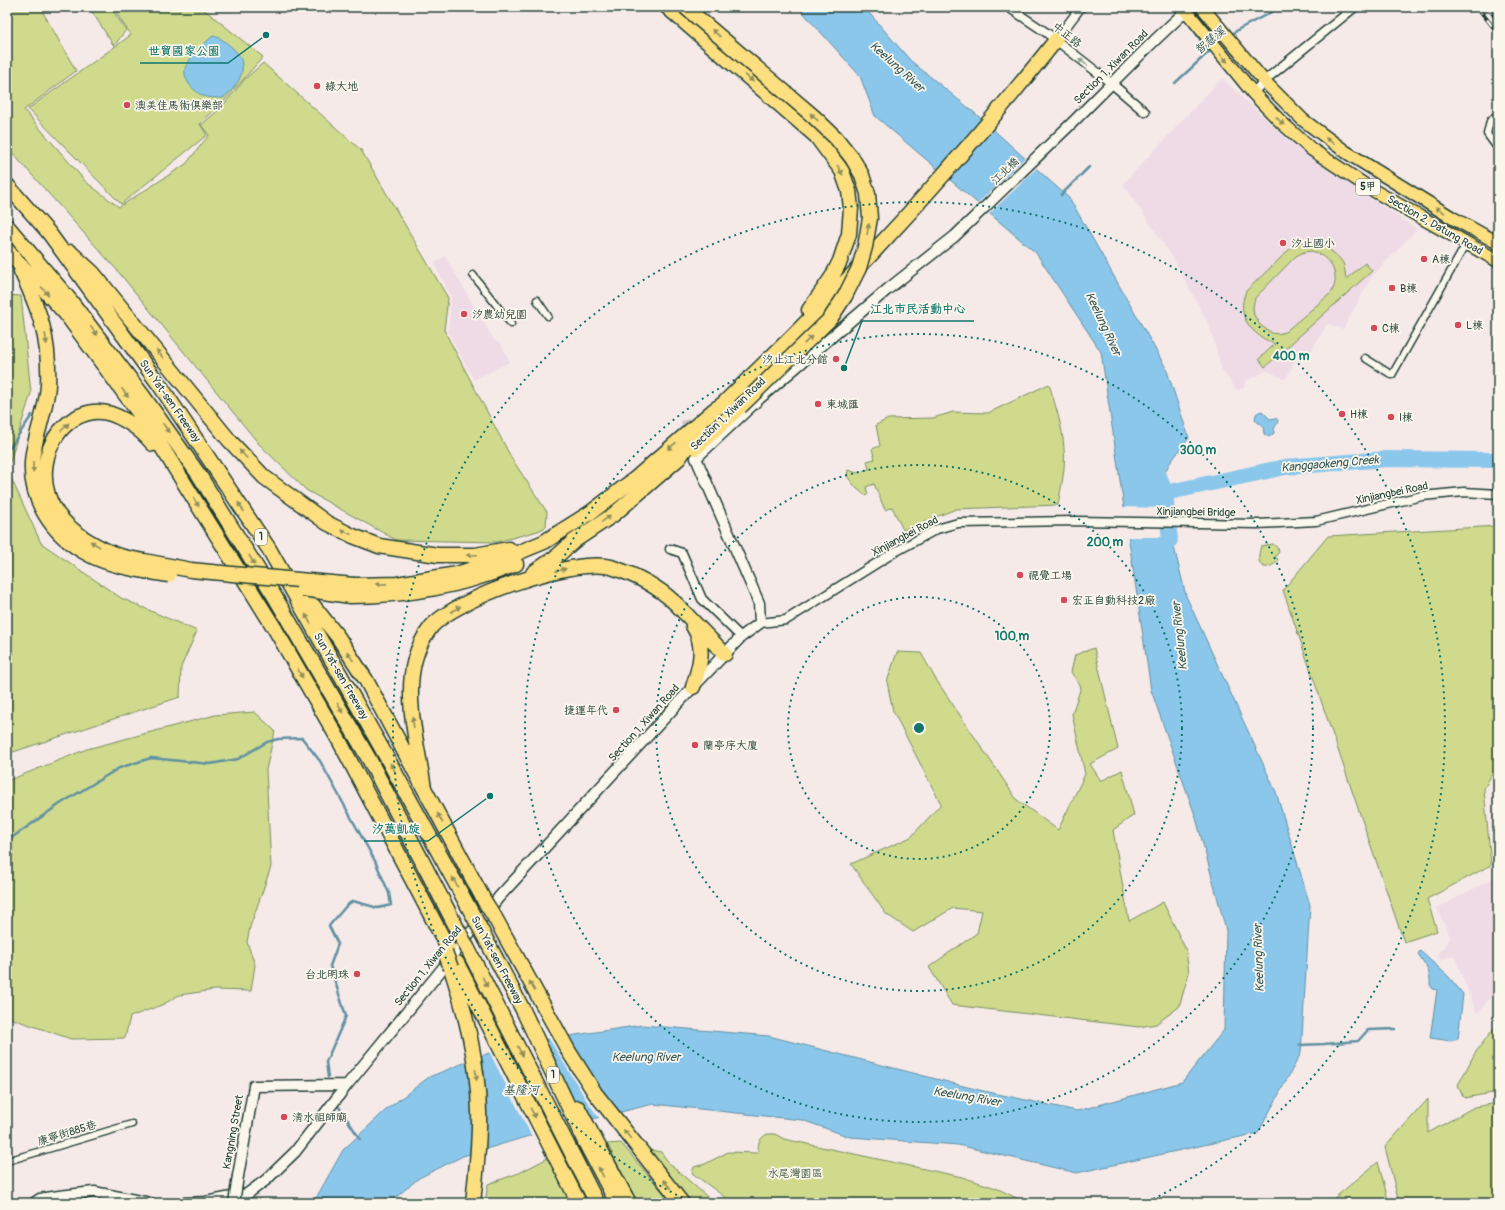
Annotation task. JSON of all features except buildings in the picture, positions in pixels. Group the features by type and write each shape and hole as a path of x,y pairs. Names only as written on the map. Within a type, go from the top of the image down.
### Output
{"highway":[{"path":"667,7 816,136 842,171 851,208 849,234 840,261 832,276 789,338"},
{"path":"679,458 692,452 830,319 845,296 859,268 865,247 870,218 868,194 862,175 852,158 836,138 813,116 685,7"},
{"path":"352,590 457,574 518,553 544,542 590,513 636,478 714,410 723,404 820,309 918,205 1022,83 1056,40"},
{"name":"Sun Yat-sen Freeway","path":"7,185 49,233 161,387 269,549 385,754 474,917 590,1140"},
{"name":"Sun Yat-sen Freeway","path":"7,226 74,305 143,396 199,475 275,597 369,759 468,949 597,1203"},
{"path":"49,233 94,273 229,440 264,477 327,523 379,546 438,555 475,555 493,553 510,549 563,529"},
{"path":"7,250 66,314 150,428 275,629 340,742 431,917 454,966 490,1028 579,1203"},
{"path":"18,263 36,301 48,353 48,386 33,454 34,484 43,511 52,525 62,536 78,548 103,560 124,567 145,566 232,574 352,590 382,596 432,589 494,573 574,541"},
{"path":"524,579 556,557 574,541 613,515 679,458 690,442 720,415 723,404"},
{"path":"145,566 116,555 98,546 69,528 52,504 47,494 45,464 48,451 66,424 84,414 94,412 112,414 131,424 147,438 178,474"},
{"path":"269,549 338,637 366,680 550,1020 595,1093 682,1203"},
{"path":"424,788 412,717 411,685 414,660 421,642 432,626 458,607 524,579 575,566 588,565 611,567 634,575 674,601 725,654"},
{"path":"685,614 697,631 702,653 693,687"},
{"path":"454,966 475,1062 479,1111 479,1136 472,1203"},
{"path":"590,1140 617,1203"},
{"path":"590,1140 629,1203"}],"main road":[{"name":"Section 2, Datung Road","path":"1202,7 1264,81 1303,120 1346,152 1451,217 1498,243"},
{"name":"Section 2, Datung Road","path":"1184,10 1254,93 1281,122 1311,149 1371,189 1462,242 1498,261"},
{"path":"1462,242 1463,223"}],"street":[{"name":"中正路","path":"1008,7 1056,40 1145,112"},
{"path":"1056,40 1081,7"},
{"path":"1254,93 1264,81 1355,7"},
{"name":"Section 1, Xiwan Road","path":"1066,129 1184,10"},
{"path":"1498,114 1490,121 1487,134 1495,145 1498,145"},
{"name":"江北橋","path":"960,230 1066,129"},
{"name":"Section 1, Xiwan Road","path":"184,1203 206,1202 247,1194 266,1180 295,1152 347,1085 499,898 693,687 741,637 760,623 759,604 696,458 760,398 888,288 960,230"},
{"path":"1365,358 1392,375 1462,242"},
{"path":"473,275 511,324"},
{"path":"537,300 548,316"},
{"name":"Xinjiangbei Road","path":"1316,521 1422,496 1464,492 1498,494"},
{"name":"Xinjiangbei Road","path":"760,623 786,620 893,553 936,529 958,523 1076,521"},
{"name":"Xinjiangbei Bridge","path":"1076,521 1258,524 1316,521"},
{"path":"670,549 682,553 702,599 741,637"},
{"name":"Kangning Street","path":"234,1203 254,1086 347,1085"},
{"name":"康寧街885巷","path":"7,1161 132,1124"},
{"path":"34,1203 40,1199 94,1192 150,1203"}],"shaded area":[{"name":"汐止國小","path":"1222,78 1290,142 1320,165 1417,229 1371,278 1343,329 1327,324 1308,357 1299,354 1285,380 1267,370 1258,376 1245,381 1244,388 1236,390 1222,370 1210,327 1172,256 1123,184"},
{"name":"汐農幼兒園","path":"445,256 494,340 501,344 510,362 474,380 448,332 451,297 434,263"},
{"path":"1498,799 1498,864 1494,857 1491,821"},
{"path":"1498,871 1498,989 1477,1014 1454,955 1441,960 1437,957 1450,937 1437,908 1492,879"}],"green space":[{"path":"7,7 40,7 76,71 24,110 86,182 119,207 186,164 209,135 201,125 221,108 245,79 263,63 361,150 448,298 444,330 512,459 547,512 546,527 538,531 497,542 396,540 306,490 259,444 116,269 7,147"},
{"path":"89,7 110,7 126,30 114,46"},
{"name":"澳美佳馬術俱樂部","path":"112,7 201,7 263,57 225,100 200,124 207,135 121,204 28,109 131,35"},
{"path":"1301,243 1314,243 1332,252 1343,263 1346,279 1365,263 1372,271 1265,367 1259,359 1275,344 1259,336 1248,324 1244,317 1243,300 1246,291 1291,248","holes":["1311,251 1329,262 1335,273 1334,286 1331,293 1285,332 1278,334 1272,333 1260,325 1254,315 1253,307 1255,298 1296,256 1304,252"]},
{"path":"7,295 21,296 31,393 7,469"},
{"path":"1049,384 1060,424 1064,449 1064,470 1058,505 956,509 903,530 892,507 885,510 874,484 866,487 868,494 866,496 856,488 847,476 848,470 857,473 869,469 867,461 875,459 872,449 880,446 876,425 888,419 933,418 953,412 988,413"},
{"path":"11,478 41,543 121,598 197,631 181,667 180,697 7,754 7,480"},
{"path":"1498,526 1498,769 1493,772 1484,789 1491,865 1427,899 1437,931 1404,942 1283,590 1328,536"},
{"path":"1273,544 1278,548 1279,552 1275,557 1278,559 1272,565 1264,567 1259,561 1261,546"},
{"path":"1094,648 1118,749 1090,764 1101,781 1122,770 1134,815 1113,830 1129,921 1163,902 1186,950 1189,973 1179,1007 1156,1024 1139,1027 952,1005 929,967 977,933 982,911 953,908 913,932 886,914 851,864 911,837 941,804 893,711 887,682 897,652 921,653 935,678 1017,800 1058,830 1085,774 1072,714 1081,687 1071,672 1075,655"},
{"path":"255,712 275,731 266,770 271,867 250,927 247,942 255,965 251,991 215,990 179,995 164,1004 130,1017 125,1038 71,1039 7,1017 7,781 87,749 215,715"},
{"path":"1498,1023 1498,1070 1493,1070 1498,1085 1498,1092 1464,1098 1458,1085 1475,1053"},
{"path":"1428,1099 1428,1133 1474,1107 1498,1103 1498,1203 1399,1203 1385,1147"},
{"name":"水尾灣園區","path":"767,1134 775,1134 784,1139 962,1177 996,1188 1025,1202 733,1203 692,1173 694,1167 705,1164 728,1152 758,1153 759,1142"},
{"path":"621,1143 672,1203 638,1203 607,1144"},
{"path":"650,1150 661,1152 669,1163 714,1203 682,1203 651,1165"},
{"path":"548,1158 570,1203 485,1203 488,1184 519,1173"},
{"path":"1378,1162 1389,1203 1327,1203 1332,1200"}],"water":[{"name":"基隆河","path":"798,7 864,7 911,61 976,114 1070,199 1166,368 1189,438 1169,464 1159,486 1186,596 1276,792 1310,905 1301,1053 1258,1133 1077,1173 958,1145 850,1137 802,1120 653,1104 552,1129 463,1156 419,1178 389,1203 315,1203 316,1198 343,1150 387,1109 429,1077 509,1045 642,1025 769,1036 979,1090 1077,1111 1182,1082 1224,1030 1226,930 1196,818 1151,690 1101,352 1036,253 875,116 860,76"},
{"path":"213,36 222,39 236,52 242,65 242,72 235,86 223,98 203,96 190,85 185,76 186,66 188,63 198,50"},
{"path":"1262,411 1270,419 1275,418 1278,420 1274,433 1269,437 1264,434 1263,426 1255,420 1256,414"},
{"path":"1420,951 1448,976 1463,994 1458,1039 1451,1041 1430,1038 1437,990 1433,989 1430,985 1428,972 1418,954"}],"pier":[{"path":"1026,157 1038,167 988,215 977,204"},
{"path":"1121,507 1166,508 1174,537 1126,537"},
{"path":"560,1035 613,1116 600,1119 587,1101 548,1037"},
{"path":"541,1038 583,1123 532,1137 489,1051 509,1043"}],"waterway":[{"name":"智慧溪","path":"1231,35 1239,29 1281,7"},
{"path":"1192,27 1208,52"},
{"name":"智慧溪","path":"1175,83 1212,49"},
{"name":"智慧溪","path":"1061,195 1089,167"},
{"path":"7,452 32,415"},
{"name":"Kanggaokeng Creek","path":"1165,493 1285,467 1387,459 1498,460"},
{"name":"Keelung River","path":"1154,461 1165,493 1170,540"},
{"path":"7,841 60,804 119,768 151,758 210,764 238,759 267,742 278,739 302,738 320,761 375,861 389,893 391,905 378,908 353,901 347,905 329,926 338,944 330,966 346,1016 326,1062 328,1077"},
{"path":"1299,1045 1358,1041 1368,1030 1395,1029"},
{"path":"339,1107 360,1139"}],"tunnel":[{"path":"685,420 689,435"}],"railway":[{"path":"1477,7 1498,33"},
{"path":"1487,7 1498,20"}],"place":[{"name":"世貿國家公園","path":"266,35"},
{"name":"綠大地","path":"317,86"},
{"name":"澳美佳馬術俱樂部","path":"127,105"},
{"name":"汐止國小","path":"1283,243"},
{"name":"A棟","path":"1424,259"},
{"name":"B棟","path":"1392,288"},
{"name":"汐農幼兒園","path":"464,314"},
{"name":"L棟","path":"1458,325"},
{"name":"C棟","path":"1374,328"},
{"name":"汐止江北分館","path":"836,359"},
{"name":"江北市民活動中心","path":"844,368"},
{"name":"東城匯","path":"818,404"},
{"name":"H棟","path":"1342,414"},
{"name":"I棟","path":"1391,417"},
{"name":"視覺工場","path":"1020,575"},
{"name":"宏正自動科技2廠","path":"1064,600"},
{"name":"捷運年代","path":"616,710"},
{"name":"蘭亭序大廈","path":"695,745"},
{"name":"汐萬凱旋","path":"490,796"},
{"name":"台北明珠","path":"357,974"},
{"name":"清水祖師廟","path":"284,1117"}]}
